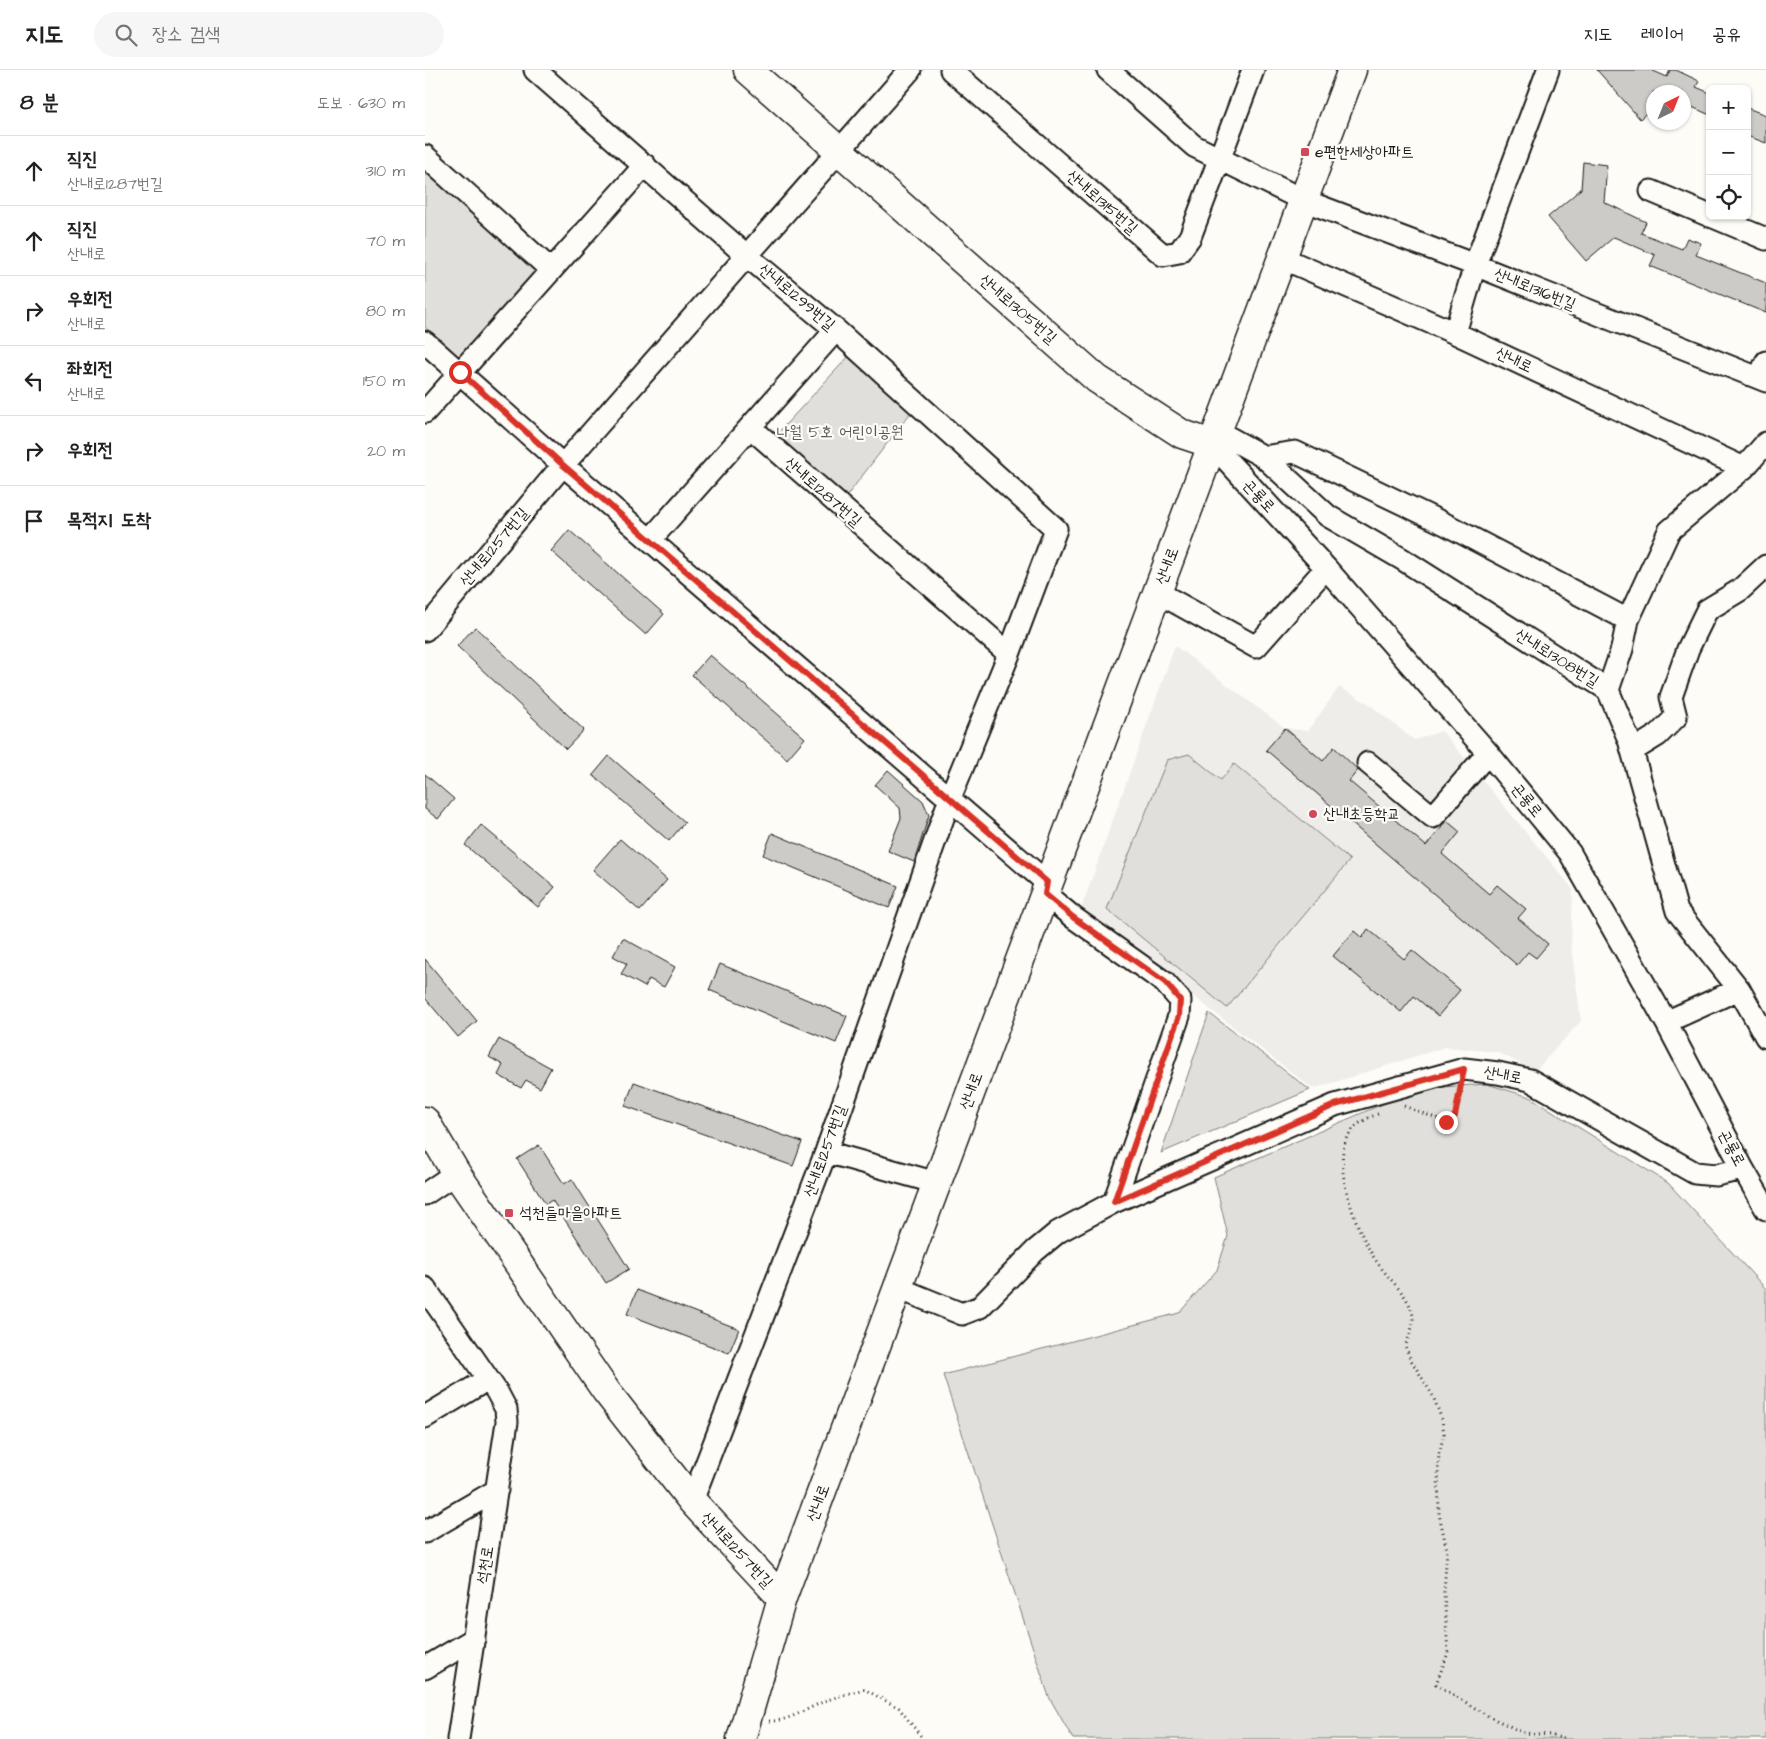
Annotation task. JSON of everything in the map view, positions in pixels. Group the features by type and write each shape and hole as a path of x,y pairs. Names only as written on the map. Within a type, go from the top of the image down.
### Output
{"main road":[{"name":"산내로","path":"744,1729 782,1598 1352,70"},
{"name":"산내로1305번길","path":"755,72 840,151 1097,379 1182,434 1215,437"},
{"name":"산내로1257번길","path":"425,1121 456,1173 606,1391 692,1501 782,1598"}],"street":[{"name":"산내로1299번길","path":"535,70 645,164 747,256 836,330 1056,529 1009,654"},
{"path":"563,465 910,70"},
{"name":"산내로1315번길","path":"951,70 1163,255 1179,252 1190,237 1253,70"},
{"path":"1108,70 1195,146 1303,200"},
{"path":"1455,333 1475,265 1548,70"},
{"path":"425,156 550,269"},
{"path":"425,412 645,164"},
{"path":"1651,191 1706,214"},
{"name":"산내로1316번길","path":"1303,200 1764,374"},
{"path":"1721,220 1766,239"},
{"name":"산내로","path":"1281,258 1455,333 1744,468"},
{"path":"651,538 836,330"},
{"path":"425,342 563,465 651,538 1047,882 1045,894 1074,918 1165,982 1180,1000 1179,1016 1114,1202"},
{"name":"산내로1287번길","path":"750,427 1009,654"},
{"name":"산내로1308번길","path":"1215,437 1264,457 1329,516 1402,559 1608,690 1632,751 1677,911 1739,989 1766,1037"},
{"name":"곤룡로","path":"1215,437 1325,568 1488,752 1570,852 1766,1209"},
{"path":"1608,690 1623,650 1629,620 1669,531 1744,468 1766,443"},
{"path":"1264,457 1295,452 1445,524 1629,620"},
{"name":"산내로1257번길","path":"425,630 563,465"},
{"path":"1632,751 1658,736 1676,716 1671,697 1688,649 1707,610 1740,590 1766,566"},
{"name":"산내로","path":"1157,592 1256,647 1325,568"},
{"path":"950,798 1009,654"},
{"path":"1369,763 1433,817 1488,752"},
{"name":"산내로1257번길","path":"692,1501 826,1152 950,798"},
{"path":"1665,1022 1739,989"},
{"name":"산내로","path":"898,1288 961,1314 980,1307 1035,1251 1058,1232 1114,1202 1335,1105 1464,1069 1498,1073 1530,1080 1695,1172 1716,1175 1743,1169"},
{"path":"826,1152 937,1183"},
{"path":"425,1194 456,1173"},
{"name":"석천로","path":"428,1298 488,1379 506,1409 507,1422 458,1739"},
{"path":"425,1417 488,1379"},
{"path":"425,1532 497,1490"},
{"path":"425,1668 474,1639"}],"path":[{"path":"1399,1104 1446,1122 1455,1116 1464,1069"},
{"path":"1385,1112 1364,1120 1349,1134 1344,1151 1344,1186 1364,1238 1377,1263 1391,1278 1410,1308 1413,1317 1410,1334 1405,1346 1411,1360 1425,1380 1442,1420 1444,1434 1438,1470 1439,1514 1447,1550 1444,1592 1448,1652 1436,1684 1488,1716 1524,1732 1551,1735 1564,1739"},
{"path":"744,1729 775,1721 827,1700 864,1689 899,1708 923,1739"}],"shaded area":[{"name":"산내초등학교","path":"1175,646 1285,728 1308,731 1339,687 1369,704 1414,740 1442,731 1573,889 1571,946 1581,1021 1535,1071 1497,1052 1445,1047 1313,1089 1081,909"}],"green space":[{"path":"425,160 545,269 464,361 425,327"},
{"name":"나월 5호 어린이공원","path":"848,357 912,411 846,497 775,436"},
{"path":"1189,754 1221,780 1234,764 1350,860 1227,1008 1107,909 1167,760"},
{"path":"1209,1013 1310,1090 1161,1153"},
{"path":"1487,1084 1530,1097 1668,1183 1766,1289 1766,1739 1073,1739 1049,1697 943,1375 1179,1313 1217,1270 1228,1236 1214,1177 1392,1100 1443,1087"}],"building":[{"path":"1597,70 1651,70 1667,77 1670,70 1676,70 1699,81 1696,87 1706,91 1706,113 1691,107 1691,85 1646,85 1646,113 1640,119"},
{"path":"1751,109 1766,115 1766,143 1751,137"},
{"path":"1583,162 1607,165 1604,202 1646,222 1641,233 1682,249 1687,238 1701,243 1696,255 1766,283 1766,313 1650,266 1655,255 1614,237 1586,261 1548,217 1581,189"},
{"path":"569,530 664,614 646,635 551,551"},
{"path":"475,627 584,730 566,749 457,646"},
{"path":"710,655 805,738 787,759 692,675"},
{"path":"1285,728 1323,761 1334,747 1358,770 1349,781 1426,846 1447,821 1460,832 1442,854 1489,894 1497,885 1526,909 1518,918 1548,944 1536,958 1528,952 1517,965 1266,750"},
{"path":"609,756 685,822 669,841 593,775"},
{"path":"888,770 923,801 929,815 914,862 888,851 901,818 900,808 875,785"},
{"path":"425,774 454,799 438,819 425,809"},
{"path":"481,825 555,887 538,907 465,845"},
{"path":"772,833 898,886 889,908 763,855"},
{"path":"620,839 667,880 640,911 593,870"},
{"path":"1368,929 1404,959 1412,950 1460,990 1438,1016 1414,996 1401,1012 1333,956 1354,931 1362,938"},
{"path":"623,938 675,967 664,987 649,979 645,987 621,974 627,964 613,956"},
{"path":"425,959 477,1021 458,1037 425,998"},
{"path":"720,964 847,1016 836,1043 709,990"},
{"path":"499,1039 551,1068 540,1088 526,1080 521,1088 498,1075 503,1065 489,1057"},
{"path":"634,1082 802,1142 793,1166 625,1106"},
{"path":"539,1145 564,1184 572,1179 629,1269 606,1283 552,1200 546,1204 517,1159"},
{"path":"637,1290 739,1329 729,1353 627,1314"}],"place":[{"name":"e편한세상아파트","path":"1305,152"},
{"name":"산내초등학교","path":"1313,814"},
{"name":"석천들마을아파트","path":"509,1213"}],"route":[{"path":"460,372 563,465 651,538 1047,882 1045,894 1074,918 1165,982 1180,1000 1179,1016 1114,1202 1335,1105 1464,1069 1462,1088 1455,1116 1446,1122"}]}
